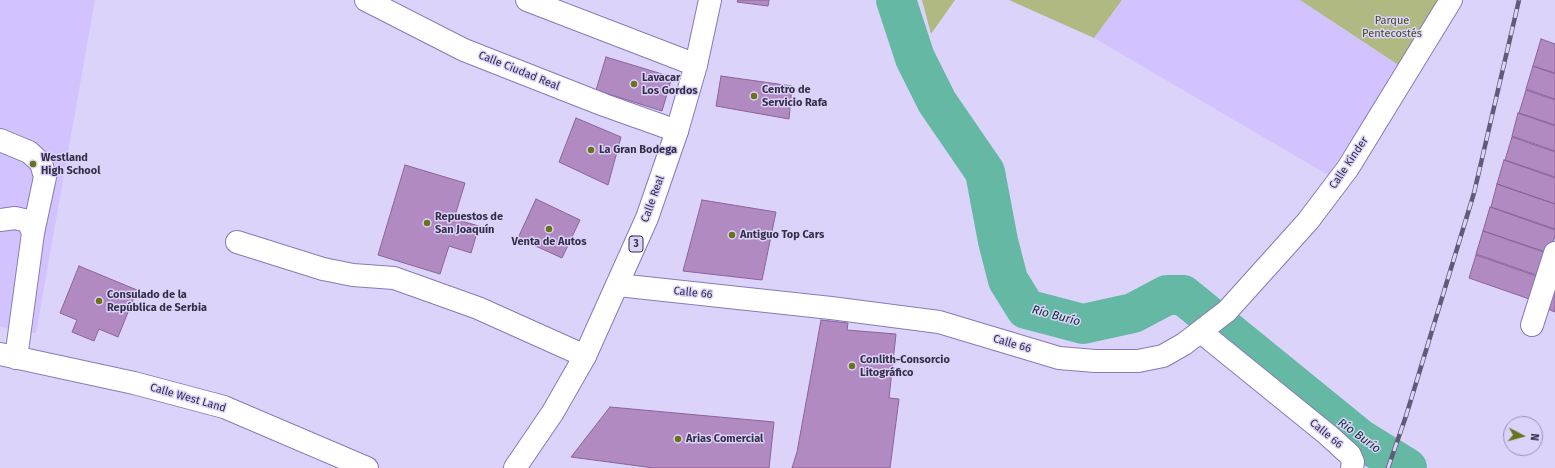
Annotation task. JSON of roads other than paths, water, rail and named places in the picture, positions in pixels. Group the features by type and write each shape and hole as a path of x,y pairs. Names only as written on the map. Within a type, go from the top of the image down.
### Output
{"street":[{"name":"Calle Ciudad Real","path":"366,0 464,50 604,105 677,131"},
{"path":"527,0 696,64"},
{"name":"Calle Real","path":"515,468 553,412 586,356 647,218 677,131 696,64 710,0"},
{"name":"Calle Kinder","path":"1201,332 1227,311 1308,221 1348,168 1451,0"},
{"path":"0,140 29,152 42,163 45,176 8,356"},
{"path":"0,220 15,218 28,221 33,233"},
{"path":"237,242 323,268 353,275 394,278 478,308 586,356"},
{"path":"1532,325 1555,254"},
{"name":"Calle 66","path":"618,285 830,308 939,322 1059,358 1095,361 1138,361 1163,356 1201,332 1328,435 1350,455 1353,465"},
{"name":"Calle West Land","path":"8,356 134,383 224,407 367,468"}],"waterway":[{"name":"Río Burío","path":"896,0 915,58 937,102 985,172 998,241 1008,280 1026,309 1083,324 1133,313 1167,295 1183,295 1360,439 1407,468"}],"railway":[{"path":"1388,468 1406,416 1474,193 1519,0"}],"place":[{"name":"Lavacar Los Gordos","path":"634,84"},
{"name":"Centro de Servicio Rafa","path":"754,96"},
{"name":"La Gran Bodega","path":"591,150"},
{"name":"Westland High School","path":"33,164"},
{"name":"Repuestos de San Joaquín","path":"427,223"},
{"name":"Venta de Autos","path":"549,229"},
{"name":"Antiguo Top Cars","path":"732,235"},
{"name":"Consulado de la República de Serbia","path":"99,301"},
{"name":"Conlith-Consorcio Litográfico","path":"852,366"},
{"name":"Arias Comercial","path":"678,439"}],"park label":[{"name":"Parque Pentecostés","path":"1392,27"}]}
